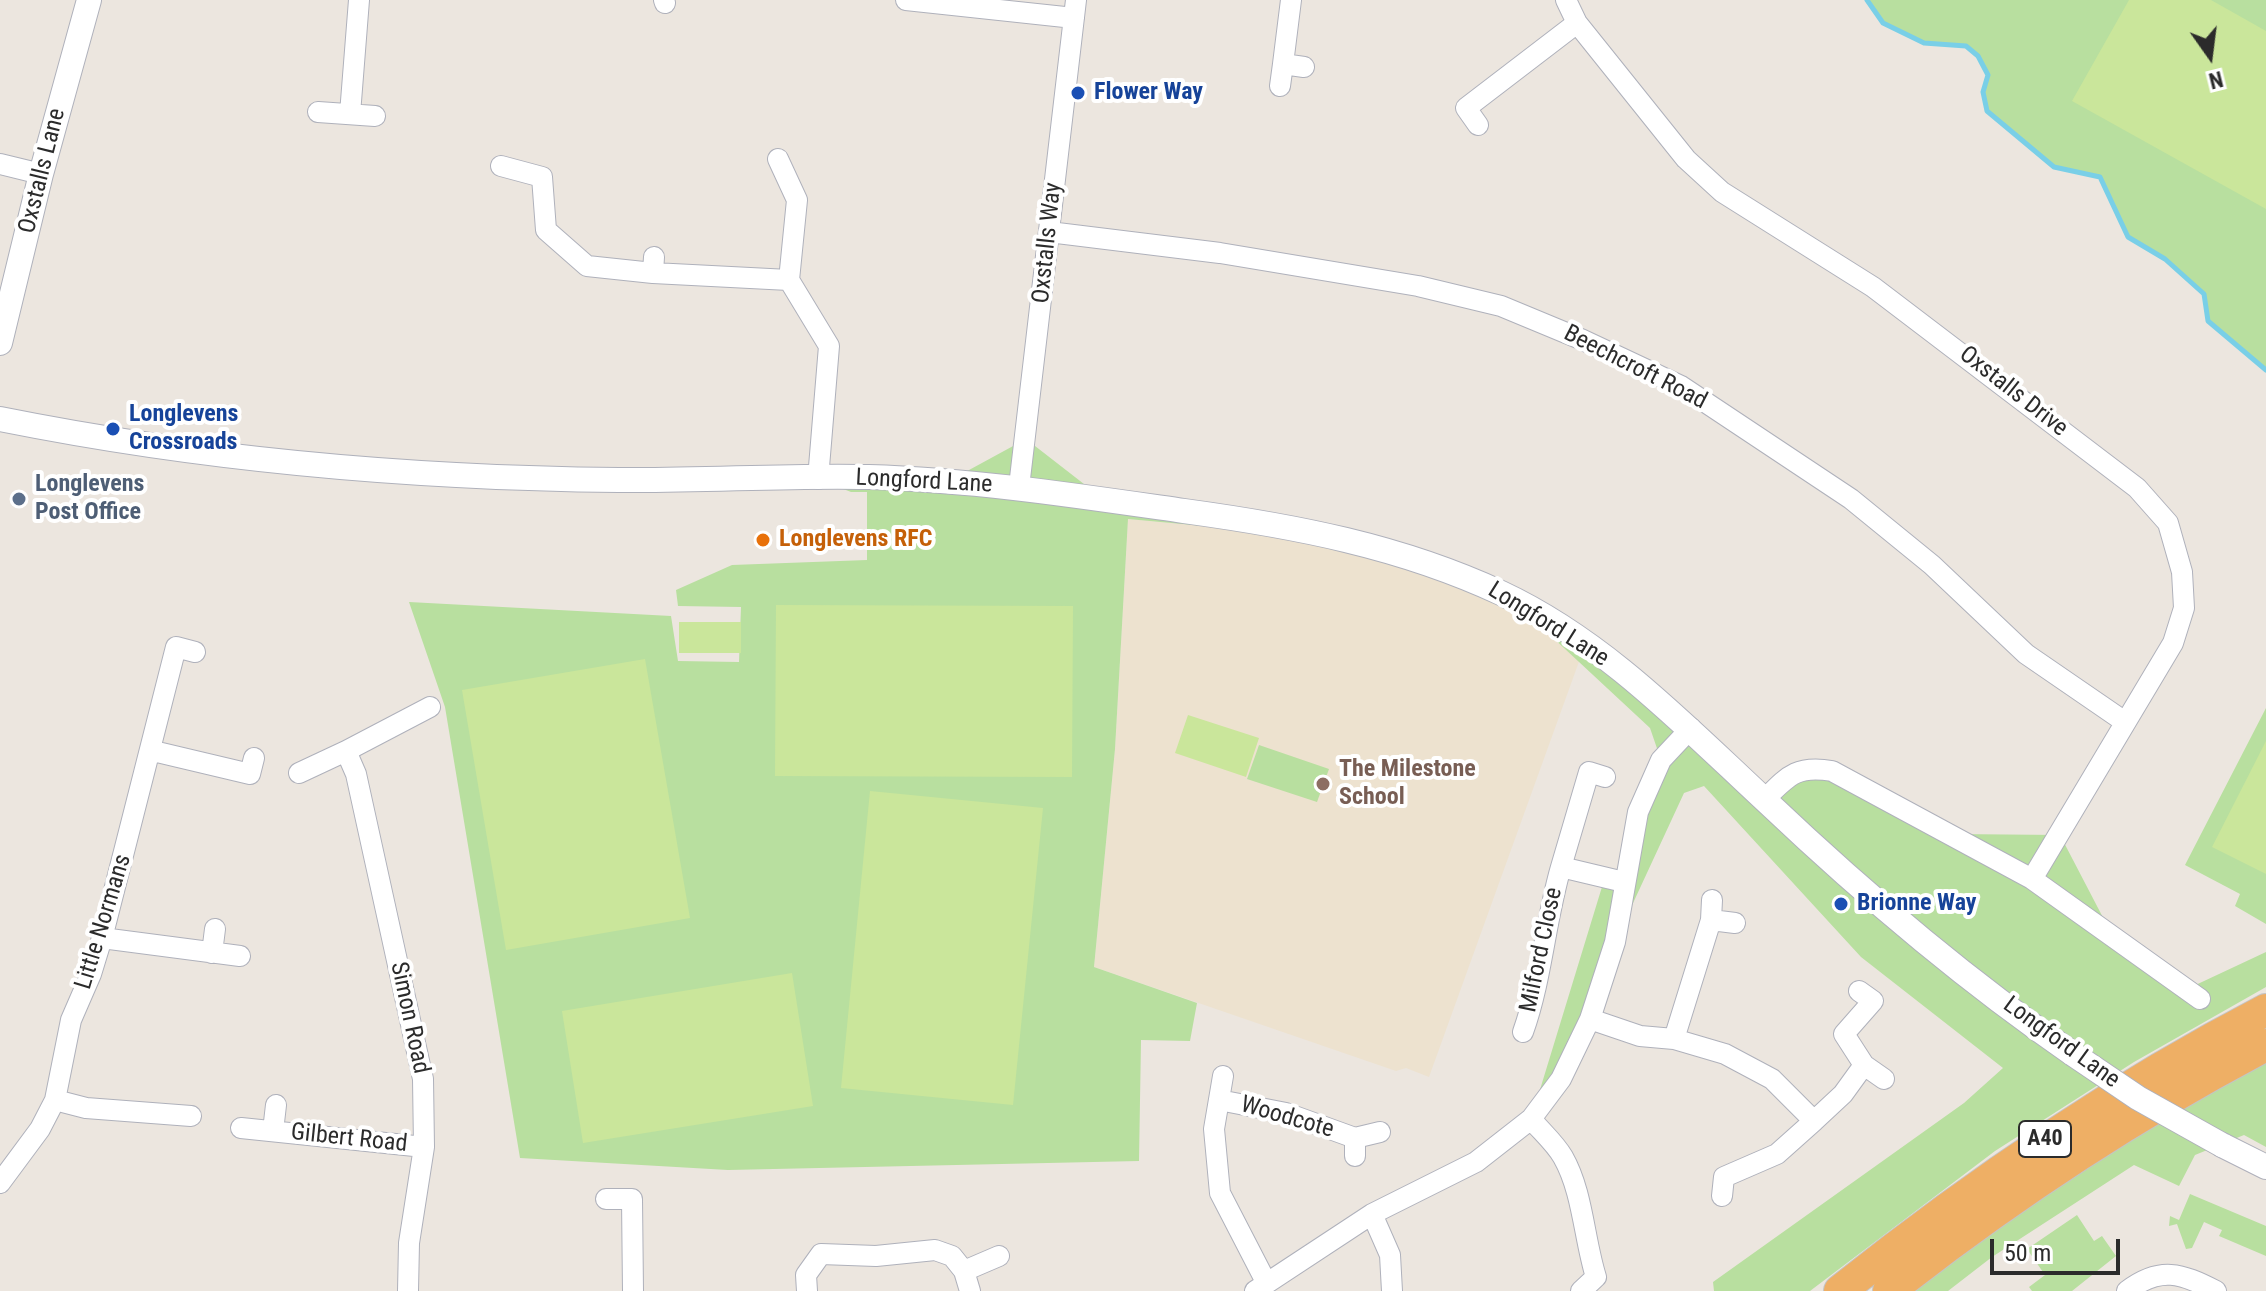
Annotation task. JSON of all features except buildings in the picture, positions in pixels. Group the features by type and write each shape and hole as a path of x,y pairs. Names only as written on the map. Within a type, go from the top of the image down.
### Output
{"highway":[{"name":"A40","path":"1840,1291 1991,1176 2063,1128 2180,1055 2266,1010"},
{"name":"A40","path":"1889,1291 1957,1238 2099,1141 2266,1045"}],"street":[{"name":"Oxstalls Lane","path":"0,343 41,174 89,0"},
{"path":"350,114 359,0"},
{"path":"906,0 1075,9"},
{"path":"1280,86 1291,0"},
{"name":"Oxstalls Drive","path":"1566,0 1577,23 1686,159 1722,192 1873,287 1920,321 2137,488 2168,523 2182,572 2184,608 2173,643 2032,879"},
{"name":"Oxstalls Way","path":"1019,487 1075,9"},
{"path":"1478,125 1466,108 1577,23"},
{"path":"1283,64 1304,67"},
{"path":"318,112 375,116"},
{"path":"778,159 797,200 789,280 829,346 818,479"},
{"path":"0,164 41,174"},
{"path":"501,166 551,175 540,234 587,266 653,265 789,280"},
{"name":"Beechcroft Road","path":"1049,232 1220,253 1418,286 1501,306 1583,340 1681,386 1851,499 1932,565 2026,654 2125,722"},
{"name":"Longford Lane","path":"0,419 139,444 382,470 622,480 865,477 1019,487 1262,521 1355,540 1436,565 1507,595 1572,637 1691,728 1764,800 1908,930 2073,1054 2138,1098 2266,1167"},
{"name":"Little Normans","path":"0,1183 40,1129 55,1100 71,1020 91,974 102,938 153,751 177,648"},
{"path":"299,773 430,707"},
{"path":"1223,1076 1214,1129 1220,1193 1261,1286 1372,1214 1476,1162 1531,1119 1561,1079 1590,1019 1615,942 1638,812 1661,760 1691,728"},
{"path":"153,751 250,774 254,758"},
{"name":"Simon Road","path":"346,751 356,774 423,1079 424,1147 409,1243 408,1291"},
{"path":"1764,800 1790,775 1810,767 1832,771 2032,879 2200,999"},
{"name":"Milford Close","path":"1523,1032 1539,979 1548,911 1589,771"},
{"name":"Milford Close","path":"1561,867 1624,882"},
{"path":"1674,1039 1711,910 1735,923"},
{"path":"212,953 215,929"},
{"path":"102,938 240,956"},
{"path":"1873,1001 1844,1034 1864,1065 1884,1079"},
{"path":"1590,1019 1640,1036 1674,1039 1725,1054 1772,1079 1814,1121"},
{"path":"1718,1179 1777,1154 1843,1094 1864,1065"},
{"path":"55,1100 86,1108 179,1120"},
{"name":"Woodcote","path":"1219,1100 1286,1113 1355,1147 1380,1132"},
{"name":"Gilbert Road","path":"273,1131 276,1105"},
{"path":"1531,1119 1562,1156 1575,1187 1584,1239 1597,1282"},
{"name":"Gilbert Road","path":"241,1128 424,1147"},
{"path":"606,1199 632,1199 633,1291"},
{"path":"1372,1214 1390,1255 1392,1291"},
{"path":"807,1291 806,1275 821,1254 876,1256 935,1250 952,1256 967,1281 999,1256"},
{"path":"2127,1291 2158,1273 2190,1278 2216,1291"}],"shaded area":[{"name":"The Milestone School","path":"1128,519 1355,540 1436,565 1585,645 1429,1077 1406,1068 1396,1071 1094,967 1115,749"}],"green space":[{"path":"1867,0 2266,0 2266,370 2208,321 2204,294 2165,259 2128,237 2100,177 2054,167 1987,111 1983,92 1988,75 1978,56 1965,46 1924,43 1883,23"},
{"path":"2129,0 2211,0 2266,31 2266,209 2072,101"},
{"path":"1026,439 1102,498 1355,540 1128,519 1115,749 1094,967 1197,1003 1190,1041 1141,1040 1139,1161 728,1170 520,1158 445,707 409,602 671,616 678,661 739,662 741,607 678,606 676,590 732,565 867,560 867,492 851,492 818,479 947,482"},
{"path":"1507,595 1585,645 1764,800 1810,767 1952,834 2060,835 2110,931 2187,989 2266,952 2266,987 2134,1062 1995,1151 1810,1291 1714,1291 1713,1282 1964,1103 2003,1068 1861,957 1704,786 1684,793 1615,942 1590,1019 1531,1119 1605,877 1624,881 1661,760 1650,728"},
{"path":"776,605 1073,606 1072,777 775,776"},
{"path":"679,622 741,622 741,653 679,653"},
{"path":"645,659 690,918 506,950 462,690"},
{"path":"2266,708 2266,924 2235,906 2240,894 2185,865"},
{"path":"1188,715 1259,738 1246,777 1175,753"},
{"path":"2266,741 2266,874 2212,847"},
{"path":"1259,745 1329,769 1317,802 1247,779"},
{"path":"870,791 1043,808 1013,1105 841,1088"},
{"path":"792,973 813,1106 583,1143 562,1011"},
{"path":"2266,1062 2266,1147 2244,1135 2195,1155 2179,1186 2134,1165 1992,1257 1948,1291 1913,1291 2085,1169"},
{"path":"2190,1194 2266,1226 2266,1256 2219,1236 2222,1230 2204,1222 2192,1248 2186,1249 2177,1224 2169,1226 2170,1216 2179,1220"},
{"path":"2077,1215 2094,1241 2102,1236 2116,1256 2072,1291 2032,1291 2029,1287 2045,1275 2027,1249"}],"waterway":[{"path":"1867,0 1883,23 1924,43 1966,46 1978,56 1988,75 1983,92 1987,111 2054,167 2100,177 2128,237 2165,259 2204,294 2208,321 2266,370"}],"place":[{"name":"Flower Way","path":"1078,93"},
{"name":"Longlevens Crossroads","path":"113,429"},
{"name":"Longlevens Post Office","path":"19,499"},
{"name":"Longlevens RFC","path":"763,540"},
{"name":"The Milestone School","path":"1323,784"},
{"name":"Brionne Way","path":"1841,904"}]}
